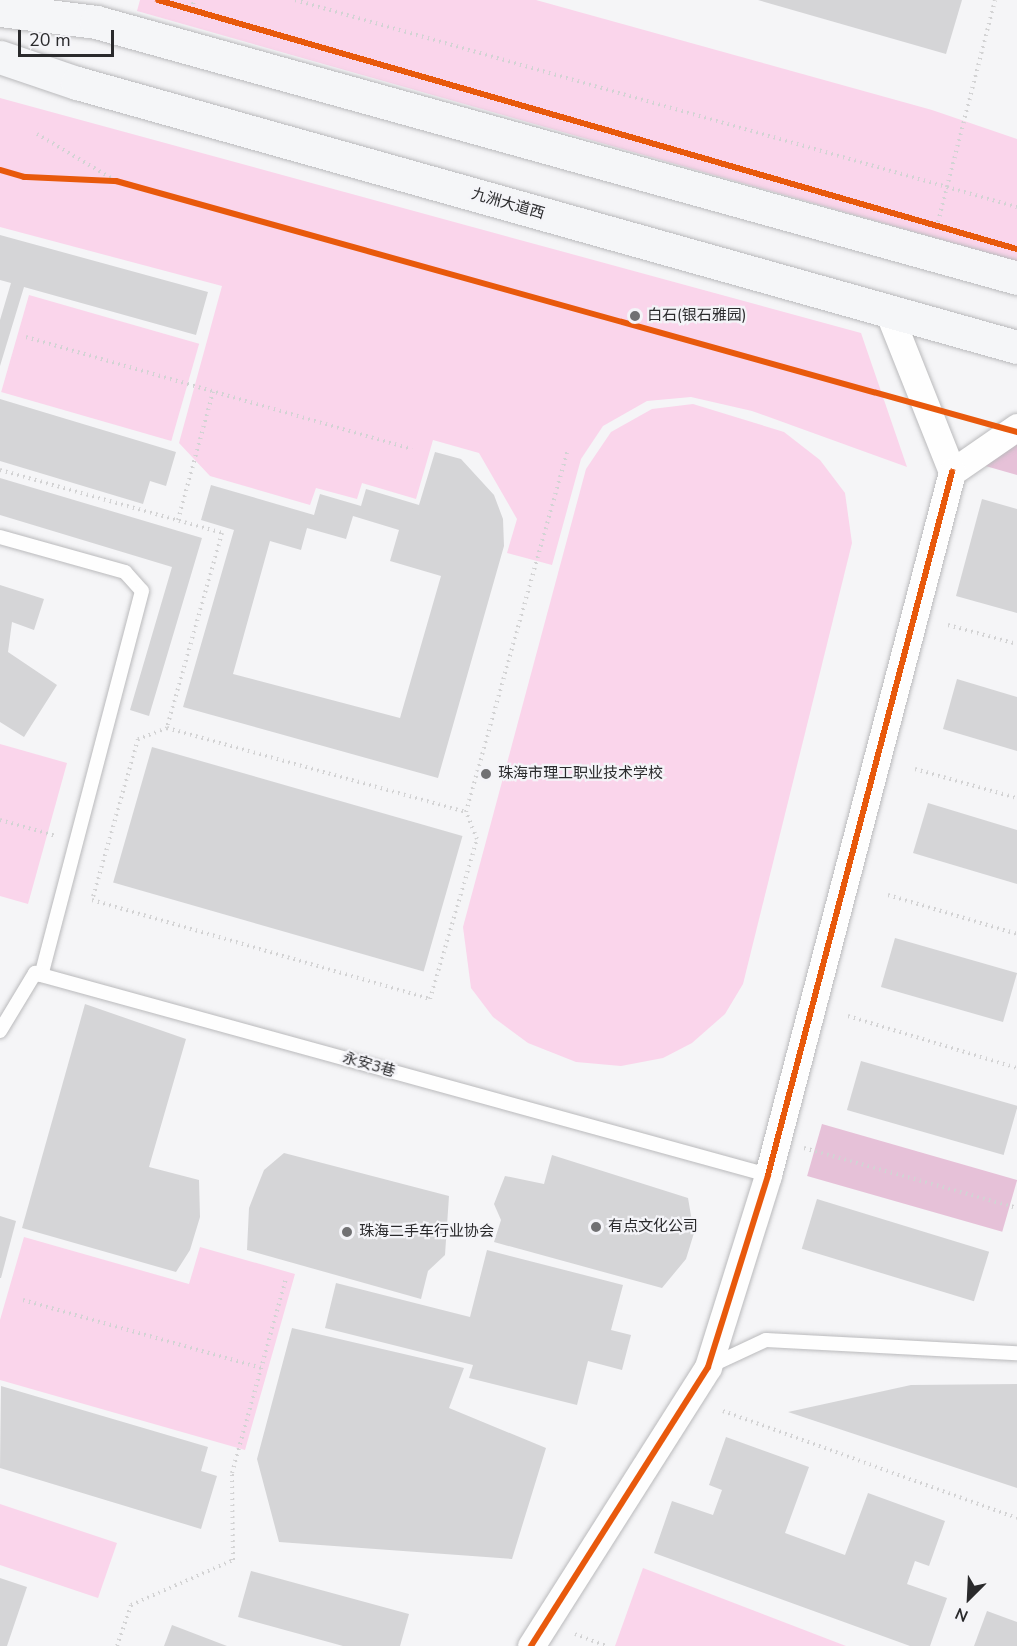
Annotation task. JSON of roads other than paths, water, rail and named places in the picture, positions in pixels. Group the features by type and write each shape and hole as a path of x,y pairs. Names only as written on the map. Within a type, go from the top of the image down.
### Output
{"main road":[{"path":"33,0 96,22 1017,278"},
{"path":"0,10 96,22"},
{"name":"九洲大道西","path":"0,57 77,83 1017,347"},
{"path":"0,68 77,83"}],"street":[{"path":"531,1646 708,1367 778,1141 952,472 888,311"},
{"path":"952,472 1017,427"}],"lane":[{"path":"0,537 125,572 142,591 41,975 35,973 0,1031"},
{"name":"永安3巷","path":"41,975 768,1175"},
{"path":"708,1367 766,1340 1017,1353"}],"place":[{"name":"白石(银石雅园)","path":"635,316"},
{"name":"珠海市理工职业技术学校","path":"486,774"},
{"name":"有点文化公司","path":"596,1227"},
{"name":"珠海二手车行业协会","path":"347,1232"}]}
